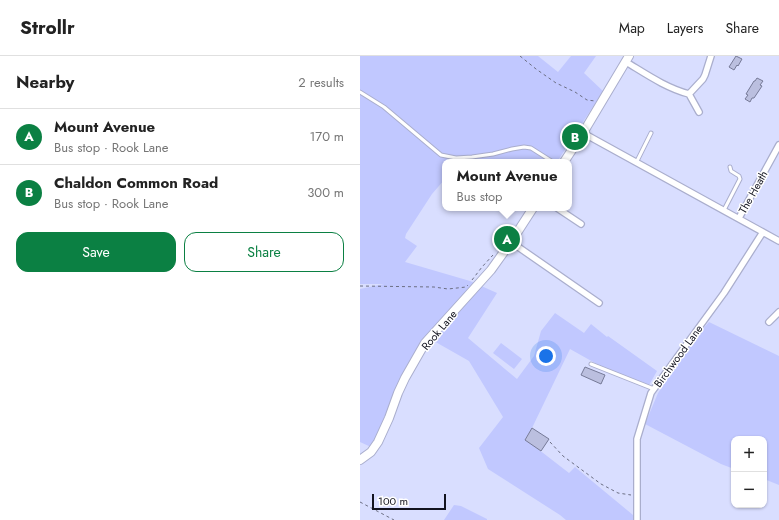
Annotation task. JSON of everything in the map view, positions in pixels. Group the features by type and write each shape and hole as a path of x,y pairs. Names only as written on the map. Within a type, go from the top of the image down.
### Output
{"main road":[{"path":"566,159 601,104 627,59"},
{"name":"Rook Lane","path":"360,460 371,452 378,442 402,383 425,343 491,270 531,211"}],"street":[{"path":"689,94 705,75 711,56"},
{"path":"627,59 666,86 689,94 699,112"},
{"path":"583,133 779,241"},
{"name":"The Heath","path":"739,218 779,145"},
{"path":"561,211 581,224"},
{"name":"Birchwood Lane","path":"637,520 637,439 652,393 724,293 762,232"},
{"path":"511,242 599,303"},
{"path":"769,322 778,317"}],"lane":[{"path":"360,92 384,107 441,156 456,158 472,157 493,154 512,148 524,147 531,148 548,159"},
{"path":"636,163 651,133"},
{"path":"724,210 740,179 740,176 730,171 730,167"},
{"path":"591,364 654,389"}],"path":[{"path":"520,56 556,83 575,92 587,100 596,101 601,104"},
{"path":"360,286 434,287 448,289 466,287 492,256 496,254 502,255"},
{"path":"550,442 563,456 601,484 618,493 638,496"},
{"path":"360,502 394,520"}],"shaded area":[{"path":"360,56 538,56 558,72 571,56 596,56 584,73 604,92 559,159 442,159 442,182 432,194 406,234 405,238 417,246 405,262 470,281 497,293 468,338 517,379 534,356 541,331 555,313 584,333 591,324 607,337 608,336 657,371 648,387 611,372 570,349 532,428 525,439 569,473 575,467 633,515 634,520 566,520 488,469 479,448 503,417 469,361 425,336 371,447 360,442 360,289 384,284 360,284"},
{"path":"709,322 779,356 779,485 767,480 767,436 731,436 731,468 645,424 658,393 696,337"},
{"path":"501,343 522,359 514,369 493,353"},
{"path":"454,505 461,506 487,520 444,520"}],"building":[{"path":"736,56 742,59 734,70 729,67"},
{"path":"757,78 763,81 760,85 762,86 750,102 745,99 748,95 746,94"},
{"path":"585,367 605,375 601,384 581,375"},
{"path":"532,428 549,439 541,451 525,440"}],"place":[{"name":"Chaldon Common Road","path":"575,137"},
{"name":"Mount Avenue","path":"507,239"}]}
